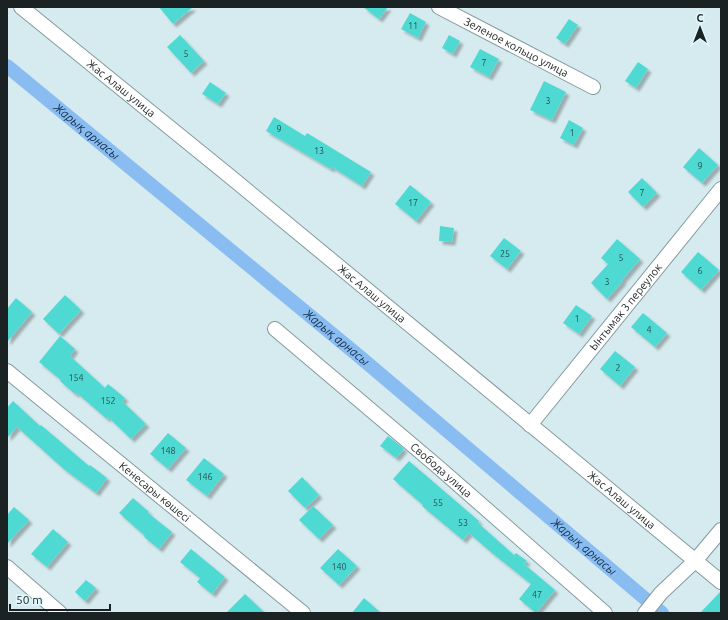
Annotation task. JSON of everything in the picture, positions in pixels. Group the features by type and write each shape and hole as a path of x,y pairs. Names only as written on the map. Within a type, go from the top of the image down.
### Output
{"street":[{"name":"Жас Алаш улица","path":"21,7 221,169 721,582"},
{"name":"Зеленое кольцо улица","path":"439,7 593,86"},
{"name":"Ынтымак 3 переулок","path":"530,425 721,189"},
{"name":"Свобода улица","path":"275,329 437,466 606,613"},
{"name":"Кенесары көшесі","path":"7,371 303,613"},
{"path":"645,613 661,593 695,561 721,530"},
{"path":"7,567 60,613"}],"building":[{"path":"159,7 193,7 173,24"},
{"path":"363,7 388,7 379,19"},
{"path":"410,13 426,22 418,38 401,29"},
{"path":"569,19 578,25 565,44 556,38"},
{"path":"180,35 204,61 191,73 167,47"},
{"path":"449,35 460,41 453,54 442,48"},
{"path":"480,49 499,59 489,77 470,67"},
{"path":"638,62 648,69 636,88 625,81"},
{"path":"544,81 566,92 552,120 530,110"},
{"path":"210,82 226,93 218,104 202,94"},
{"path":"274,117 305,136 307,133 371,172 362,186 332,167 331,169 266,131"},
{"path":"569,120 583,128 574,145 560,138"},
{"path":"699,148 718,165 702,183 683,167"},
{"path":"642,178 657,193 643,207 628,192"},
{"path":"410,185 431,202 416,221 395,204"},
{"path":"440,226 454,228 452,242 439,241"},
{"path":"504,238 521,251 507,269 490,256"},
{"path":"617,239 640,259 607,299 591,283 608,264 601,258"},
{"path":"698,252 719,270 701,290 681,272"},
{"path":"65,295 81,310 59,334 43,319"},
{"path":"16,298 32,312 7,342 7,309"},
{"path":"576,305 592,316 579,334 563,323"},
{"path":"643,313 667,333 655,347 631,327"},
{"path":"60,336 75,349 70,356 105,388 108,384 125,398 122,401 146,424 131,439 108,417 107,419 77,393 75,394 39,362"},
{"path":"615,351 635,367 620,386 600,369"},
{"path":"13,401 40,426 41,425 89,466 90,465 107,478 96,493 65,470 17,427 7,438 7,408"},
{"path":"168,433 186,448 168,469 150,454"},
{"path":"388,436 404,449 396,458 380,446"},
{"path":"204,458 224,474 207,496 186,480"},
{"path":"409,461 479,521 478,523 514,555 516,553 527,561 524,564 555,590 536,613 519,599 531,584 469,533 463,540 422,506 423,505 393,479"},
{"path":"302,477 319,495 305,508 288,491"},
{"path":"133,498 149,512 148,513 172,532 159,549 119,513"},
{"path":"313,506 333,525 319,539 299,520"},
{"path":"14,507 29,520 7,544 7,515"},
{"path":"53,529 68,542 47,567 31,554"},
{"path":"191,549 225,577 212,594 197,582 200,578 180,562"},
{"path":"338,549 357,566 339,585 320,568"},
{"path":"86,580 96,588 85,601 75,592"},
{"path":"721,591 721,613 700,613"},
{"path":"245,594 265,613 226,613"},
{"path":"364,598 381,613 352,613"}],"waterway":[{"name":"Жарық арнасы","path":"7,66 360,357 662,613"}]}
